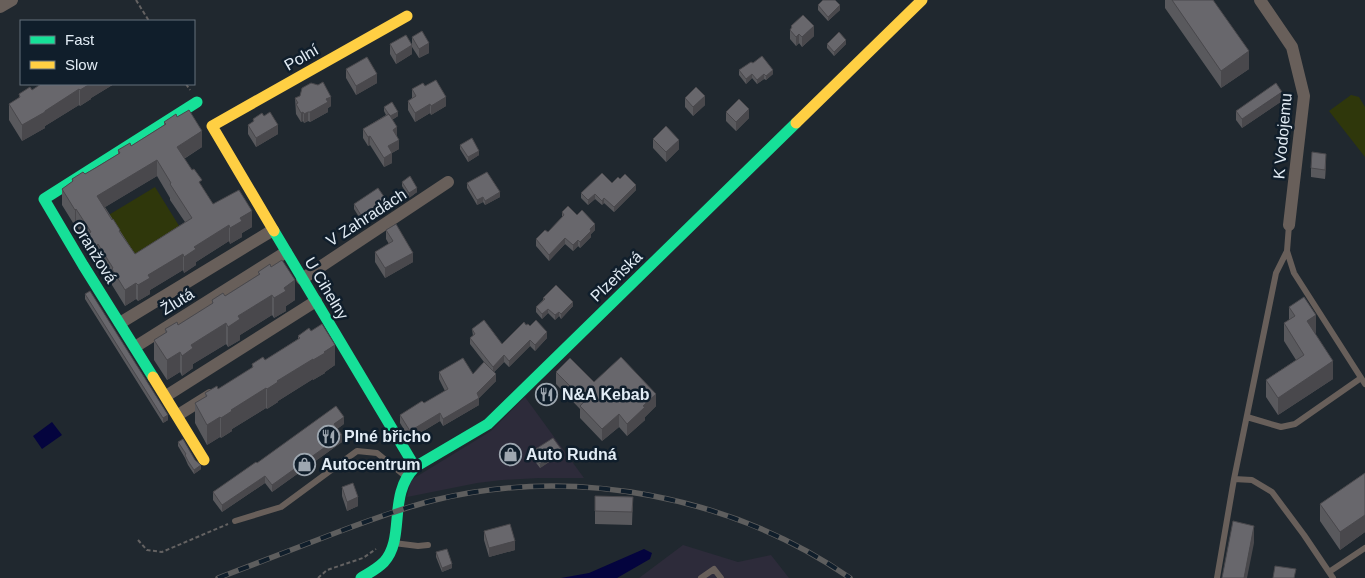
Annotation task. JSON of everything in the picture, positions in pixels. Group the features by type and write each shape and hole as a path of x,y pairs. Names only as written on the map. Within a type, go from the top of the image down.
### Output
{"street":[{"path":"0,7 12,0"},
{"name":"Plzeňská","path":"361,578 378,568 393,549 399,502 406,476 414,467 488,424 922,0"},
{"name":"K Vodojemu","path":"1260,0 1292,47 1304,96 1289,225"},
{"name":"Polní","path":"212,126 407,16"},
{"name":"Oranžová","path":"120,323 70,246 44,199 197,102"},
{"name":"U Cihelny","path":"212,126 414,467"},
{"name":"V Zahradách","path":"302,279 448,182"},
{"path":"204,460 120,323 273,230"},
{"name":"Žlutá","path":"135,347 286,252"},
{"path":"166,396 316,301"},
{"path":"315,330 328,322"},
{"path":"178,415 218,390"}],"lane":[{"path":"1247,417 1280,427 1295,424 1363,381 1294,273 1287,251 1289,225"},
{"path":"1217,578 1234,479 1276,273 1287,251"},
{"path":"235,521 281,506 357,450 377,453 406,476"},
{"path":"1234,479 1252,480 1272,492 1331,575 1365,548"},
{"path":"394,544 428,545"},
{"path":"701,578 714,568 721,578"}],"path":[{"path":"136,0 148,20"},
{"path":"138,540 147,550 162,552 235,521"},
{"path":"318,578 327,570 363,558 376,548"}],"shaded area":[{"name":"Auto Rudná","path":"525,397 584,478 502,480 407,497 411,480 491,431"},
{"path":"52,422 62,435 42,449 33,436"},
{"path":"683,545 738,562 771,555 789,578 639,578"},
{"path":"644,549 652,553 650,559 617,578 561,578 589,573"}],"green space":[{"path":"1351,95 1359,97 1365,107 1365,157 1329,111"},
{"path":"155,187 181,229 133,258 107,216"}],"building":[{"path":"823,0 835,0 840,5 828,17 818,5"},
{"path":"1172,0 1213,0 1249,51 1221,71"},
{"path":"803,15 814,26 802,37 799,34 796,37 790,30 791,26"},
{"path":"422,31 429,43 419,49 412,37"},
{"path":"839,32 846,40 834,52 827,44"},
{"path":"406,35 412,45 396,55 390,44"},
{"path":"762,56 773,70 757,80 752,74 746,79 739,70"},
{"path":"367,57 377,74 356,86 346,69"},
{"path":"436,80 446,97 415,113 408,101 416,96 412,89 423,83 425,86"},
{"path":"323,82 331,97 326,99 328,102 310,112 301,113 295,98 300,96 302,88 311,83 318,85"},
{"path":"1276,83 1282,92 1242,119 1236,111"},
{"path":"40,85 88,85 22,125 9,104 30,87 32,90"},
{"path":"696,87 705,96 693,107 685,98"},
{"path":"739,99 749,109 736,122 726,112"},
{"path":"392,102 398,112 390,116 384,107"},
{"path":"189,110 202,131 177,147 192,170 194,169 202,180 199,182 213,204 239,190 252,211 240,218 242,221 230,228 229,225 194,247 196,249 184,257 183,254 148,275 150,278 138,285 136,283 125,290 98,244 96,246 88,234 91,232 62,189 83,172 85,174 120,153 118,150 130,143 131,146 166,124 164,122 176,114 177,117","holes":["157,160 192,218 135,254 97,196"]},
{"path":"270,112 278,125 256,138 248,125 262,113 264,116"},
{"path":"389,114 397,127 393,130 399,140 388,146 392,153 384,158 370,136 368,137 363,129"},
{"path":"666,126 679,140 666,152 653,139"},
{"path":"472,138 479,151 468,157 460,145"},
{"path":"1312,152 1326,154 1325,170 1311,168"},
{"path":"487,172 500,192 485,201 483,197 477,200 467,183"},
{"path":"602,173 612,183 618,177 620,179 625,174 636,185 614,207 604,198 602,201 595,194 588,200 581,193"},
{"path":"410,176 417,188 409,193 402,182"},
{"path":"378,188 389,204 364,220 354,204"},
{"path":"568,206 577,215 582,210 595,224 580,242 578,240 573,245 565,238 549,255 536,239 545,230 548,232 564,215 562,212"},
{"path":"396,224 413,253 385,268 375,252 393,241 386,230"},
{"path":"282,260 295,280 284,288 286,291 274,298 272,295 238,316 240,319 228,327 226,323 202,338 191,345 193,348 182,356 180,352 167,360 154,340 167,332 165,329 177,322 178,325 213,303 212,300 223,293 225,296 260,274 258,272 270,264 271,267"},
{"path":"556,285 573,302 561,314 559,312 555,315 548,309 542,314 536,307"},
{"path":"90,291 168,415 163,418 85,294"},
{"path":"1304,297 1316,315 1307,321 1333,361 1278,398 1266,380 1304,355 1284,323 1295,316 1289,307"},
{"path":"484,320 502,344 524,322 530,326 536,320 547,332 535,345 530,340 509,361 504,355 493,367 470,338 475,334 472,329"},
{"path":"322,324 335,345 207,425 195,403 207,396 205,393 217,386 218,389 253,367 252,364 263,357 265,360 300,338 298,336 309,328 311,331"},
{"path":"621,357 656,394 627,424 619,414 602,429 580,406 585,401 556,372 570,358 594,382"},
{"path":"463,358 473,374 484,362 496,374 477,393 479,398 443,419 440,413 410,431 400,415 422,401 424,403 448,389 439,372"},
{"path":"336,406 344,417 334,424 342,435 272,485 265,476 222,505 213,492"},
{"path":"553,438 561,449 540,464 531,452"},
{"path":"183,439 195,460 201,465 194,470 178,442"},
{"path":"1365,473 1365,515 1340,532 1320,504"},
{"path":"353,483 358,497 347,502 342,487"},
{"path":"595,496 633,497 632,512 595,511"},
{"path":"1233,521 1254,526 1244,578 1222,578"},
{"path":"510,524 515,541 489,548 484,531"},
{"path":"447,549 452,564 442,568 436,552"},
{"path":"1275,566 1296,569 1294,578 1273,578"}],"railway":[{"path":"218,578 398,510 435,500 488,490 542,486 597,488 651,496 704,508 755,526 804,550 850,578"}],"traffic: fast":[{"path":"153,377 44,199 197,102"},
{"path":"361,578 384,562 390,552 394,541 401,490 415,467 488,424 796,123"},
{"path":"274,231 415,467"}],"traffic: slow":[{"path":"796,123 922,0"},
{"path":"274,231 212,126 407,16"},
{"path":"153,377 204,460"}],"place":[{"name":"N&A Kebab","path":"546,394"},
{"name":"Plné břicho","path":"328,436"},
{"name":"Auto Rudná","path":"510,454"},
{"name":"Autocentrum","path":"305,464"}]}
